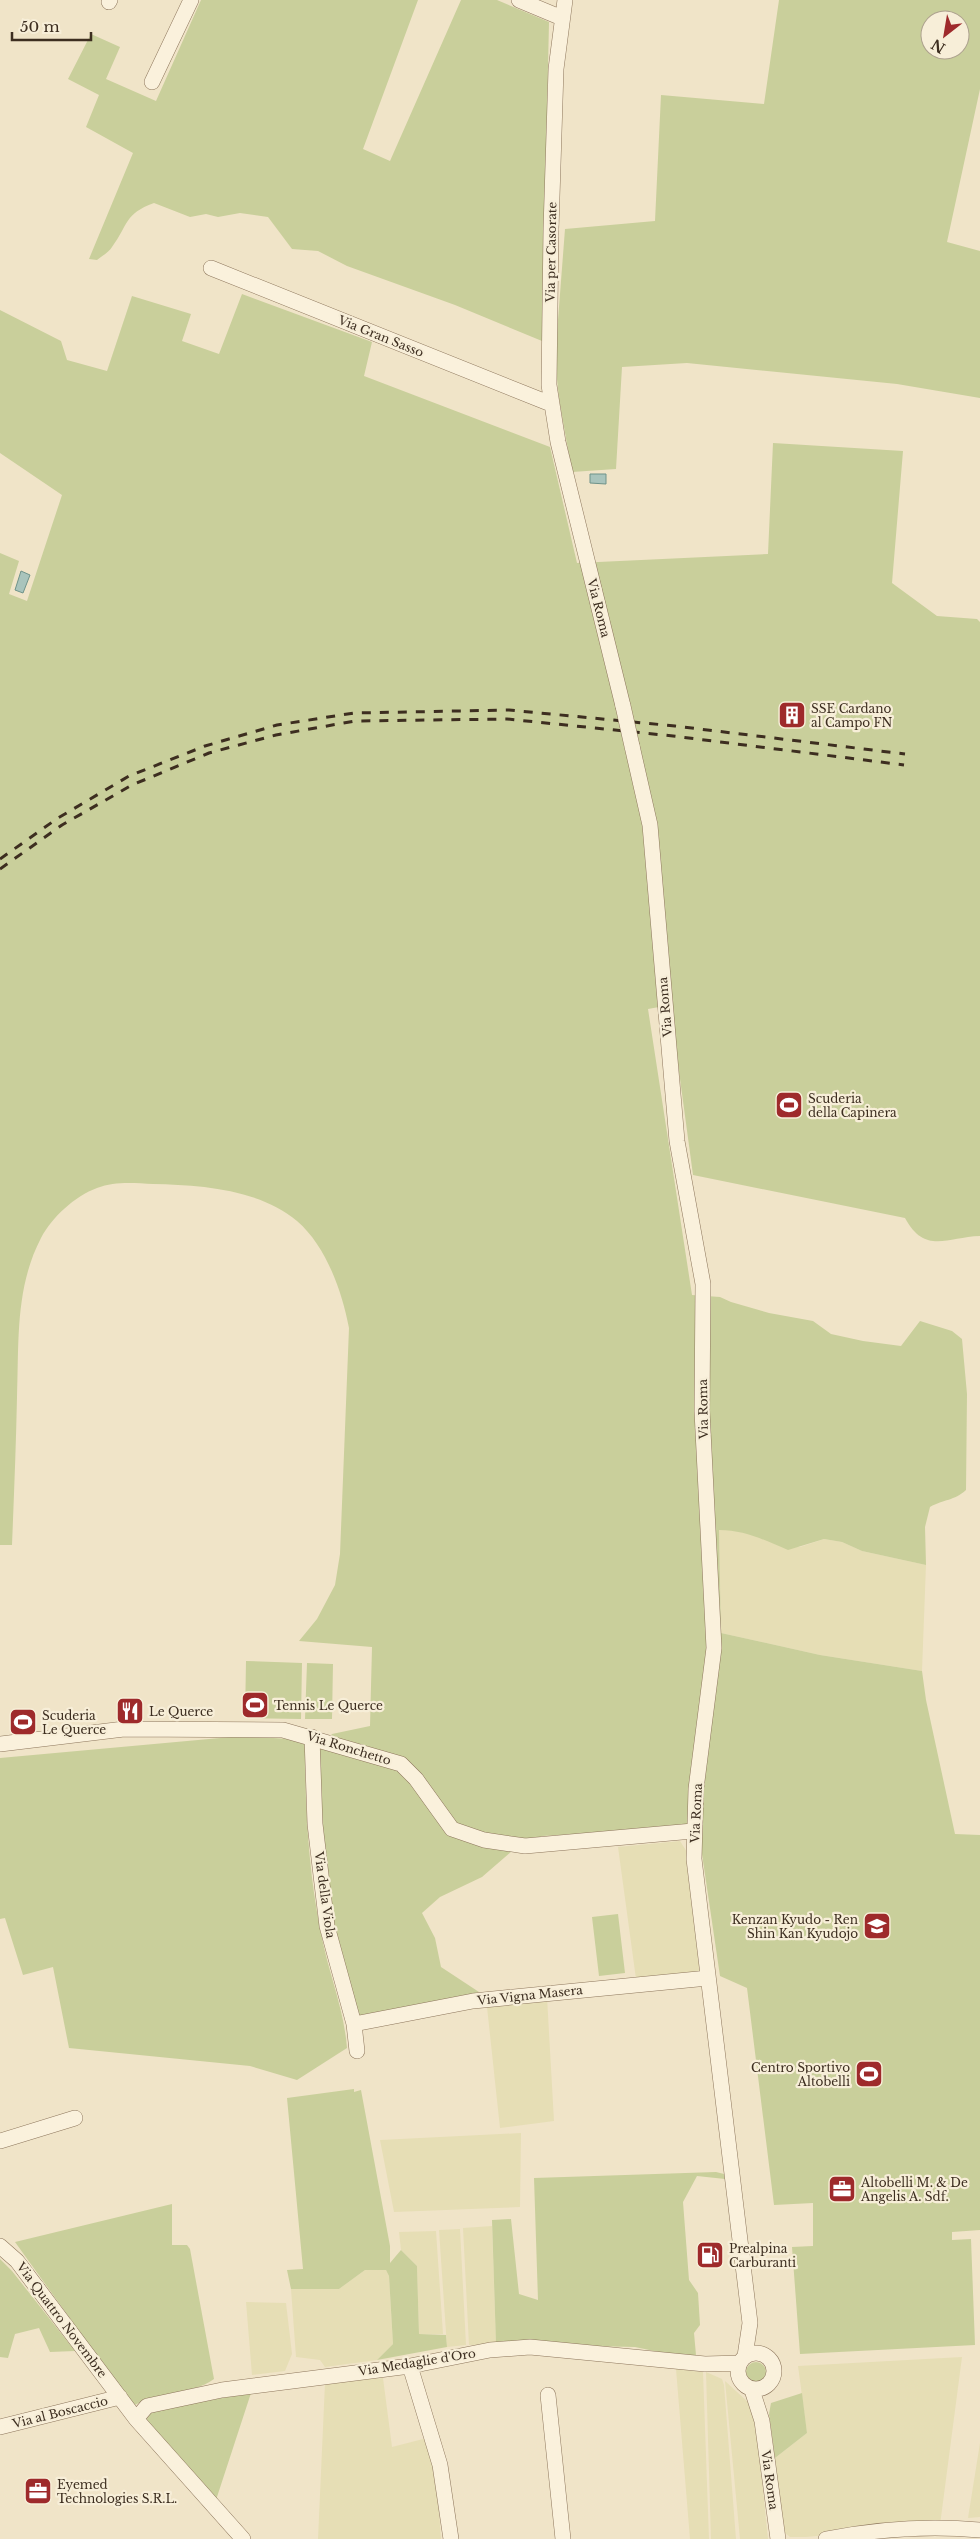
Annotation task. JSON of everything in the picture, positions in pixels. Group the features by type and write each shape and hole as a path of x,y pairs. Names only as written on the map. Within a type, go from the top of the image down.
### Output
{"street":[{"path":"152,82 191,0"},
{"path":"519,0 562,18"},
{"name":"Via per Casorate","path":"566,0 556,69 551,219 549,385 551,404 573,502"},
{"name":"Via Gran Sasso","path":"211,268 551,404"},
{"name":"Via Roma","path":"573,502 650,825 678,1141 703,1284 702,1411 714,1648 694,1830 695,1877 750,2324 738,2375 746,2385 762,2421 778,2539"},
{"name":"Via Ronchetto","path":"0,1744 124,1729 283,1730 402,1764 416,1779 452,1829 484,1840 525,1846 694,1830"},
{"name":"Via della Viola","path":"312,1737 315,1824 327,1926 354,2024 357,2051"},
{"name":"Via Vigna Masera","path":"354,2024 473,2001 708,1978"},
{"path":"0,2141 75,2118"},
{"name":"Via Quattro Novembre","path":"0,2246 18,2261 136,2418 244,2539"},
{"name":"Via Roma","path":"750,2324 775,2368 773,2380 769,2386 762,2421"},
{"name":"Via Medaglie d'Oro","path":"136,2418 147,2406 222,2390 410,2366 490,2350 530,2347 705,2364 743,2360"},
{"path":"743,2360 757,2353 768,2357"},
{"name":"Via Medaglie d'Oro","path":"705,2364 746,2385"},
{"path":"410,2366 440,2465 451,2539"},
{"path":"746,2385 764,2389 769,2386"},
{"path":"548,2395 563,2539"},
{"name":"Via al Boscaccio","path":"0,2427 120,2397"},
{"path":"826,2539 900,2529 942,2528 980,2530"}],"shaded area":[{"path":"719,1529 742,1531 765,1538 777,1545 800,1547 824,1539 842,1542 862,1551 926,1565 922,1671 820,1655 721,1633"},
{"path":"680,1841 687,1852 700,1973 636,1979 618,1847"},
{"path":"547,1997 554,2121 500,2128 487,2007"},
{"path":"521,2133 520,2207 394,2212 380,2140"},
{"path":"492,2226 496,2344 469,2345 463,2228"},
{"path":"460,2229 466,2345 447,2347 439,2230"},
{"path":"436,2231 443,2334 419,2334 417,2266 401,2250 399,2232"},
{"path":"365,2270 386,2270 389,2276 393,2344 377,2360 325,2367 320,2360 296,2357 291,2289 339,2289"},
{"path":"246,2302 286,2303 292,2354 285,2371 252,2375"},
{"path":"962,2357 940,2525 806,2537 790,2537 783,2531 775,2458 807,2433 798,2366"},
{"path":"676,2369 703,2372 709,2539 690,2539"},
{"path":"706,2372 722,2379 724,2385 736,2539 711,2539"},
{"path":"383,2378 392,2447 427,2438 436,2468 441,2539 318,2539 325,2383"},
{"path":"725,2381 748,2402 756,2421 768,2539 740,2539"},
{"path":"980,2443 980,2517 968,2518"}],"green space":[{"path":"201,0 418,0 363,149 390,161 461,0 497,0 549,22 542,341 455,305 347,266 318,251 292,249 268,217 240,213 218,217 206,214 190,217 154,203 137,211 128,220 111,249 97,260 89,259 133,153 86,127 99,95 68,79 91,34 120,47 106,79 156,101"},
{"path":"779,0 980,0 980,89 947,242 980,251 980,398 897,384 687,363 622,367 616,469 572,472 559,399 555,359 565,229 655,221 661,95 764,104"},
{"path":"242,294 372,342 364,376 550,447 577,563 768,554 773,443 903,451 892,583 937,616 977,619 980,622 980,1236 938,1241 929,1240 921,1237 905,1218 693,1175 670,1005 648,1009 692,1295 720,1297 769,1313 813,1321 831,1334 863,1341 901,1346 920,1321 952,1331 962,1339 967,1394 966,1490 957,1496 930,1507 925,1527 926,1565 862,1551 842,1542 824,1539 788,1550 746,1534 719,1530 721,1633 820,1655 922,1671 926,1700 955,1834 980,1835 980,2230 952,2232 952,2240 971,2239 975,2345 800,2354 792,2247 813,2246 813,2203 774,2205 747,1988 720,1976 698,1827 542,1836 512,1851 482,1877 440,1897 422,1913 435,1938 441,1967 479,1992 359,2019 332,1927 320,1822 316,1753 332,1734 370,1726 372,1647 299,1641 317,1619 335,1585 340,1554 349,1328 342,1299 331,1270 316,1243 297,1221 282,1210 247,1195 190,1186 118,1183 97,1188 81,1196 51,1222 41,1238 33,1257 23,1296 19,1336 12,1545 0,1545 0,553 19,561 9,594 27,601 62,495 0,453 0,310 61,341 67,360 107,371 132,296 191,314 182,341 219,354"},
{"path":"246,1661 302,1663 301,1719 245,1718"},
{"path":"307,1663 333,1664 332,1719 305,1719"},
{"path":"242,1736 305,1740 307,1813 313,1885 324,1947 343,2019 347,2048 297,2080 250,2066 69,2048 53,1967 23,1975 5,1918 0,1919 0,1758"},
{"path":"618,1914 625,1973 599,1976 592,1917"},
{"path":"354,2089 354,2092 361,2090 390,2246 390,2263 401,2250 417,2266 419,2334 446,2335 447,2347 377,2360 393,2344 389,2276 386,2270 365,2270 339,2289 291,2289 287,2270 303,2269 287,2098"},
{"path":"716,2172 724,2174 725,2179 697,2176 683,2202 689,2280 698,2293 700,2325 694,2333 696,2355 673,2355 635,2347 496,2344 492,2220 511,2219 519,2294 538,2300 534,2178"},
{"path":"172,2204 172,2245 187,2245 190,2249 214,2379 195,2388 153,2398 133,2406 15,2242"},
{"path":"0,2259 12,2271 75,2351 50,2352 39,2328 15,2334 8,2358 0,2357"},
{"path":"756,2362 763,2365 766,2372 763,2379 756,2382 749,2379 746,2372 749,2365"},
{"path":"251,2393 216,2500 144,2423 153,2410"},
{"path":"802,2393 807,2433 775,2458 769,2414 771,2403"}],"water":[{"path":"590,474 606,474 606,484 590,483"},
{"path":"21,571 30,575 23,593 15,590"}],"railway":[{"path":"0,859 58,818 129,776 205,746 277,725 354,713 509,710 675,726 905,754"},
{"path":"0,869 62,825 132,785 209,753 276,735 355,721 507,719 673,736 904,765"}],"place":[{"name":"SSE Cardano al Campo FN","path":"792,715"},
{"name":"Scuderia della Capinera","path":"789,1105"},
{"name":"Tennis Le Querce","path":"255,1705"},
{"name":"Le Querce","path":"130,1711"},
{"name":"Scuderia Le Querce","path":"23,1722"},
{"name":"Kenzan Kyudo - Ren Shin Kan Kyudojo","path":"877,1926"},
{"name":"Centro Sportivo Altobelli","path":"869,2074"},
{"name":"Altobelli M. & De Angelis A. Sdf.","path":"842,2189"},
{"name":"Prealpina Carburanti","path":"710,2255"},
{"name":"Eyemed Technologies S.R.L.","path":"38,2491"}]}
